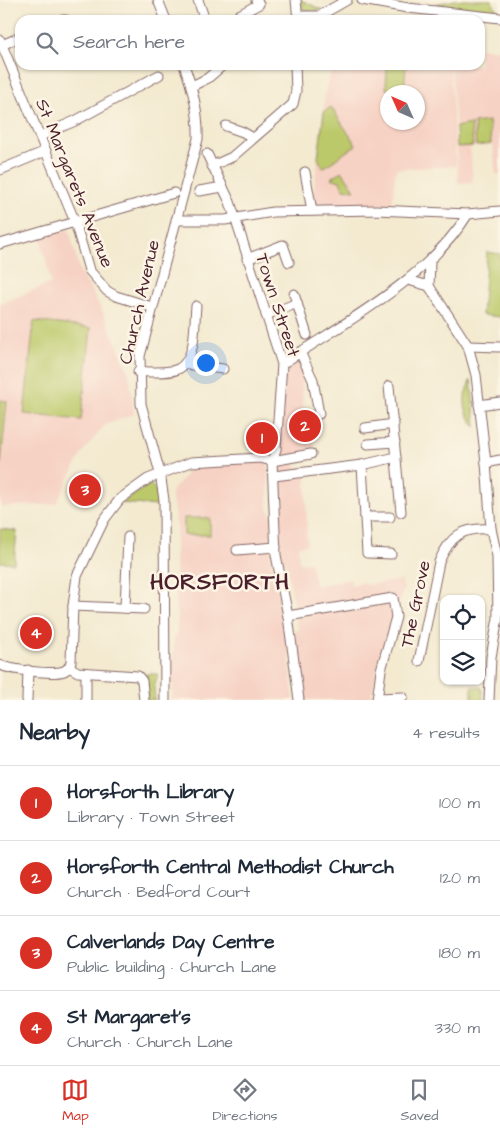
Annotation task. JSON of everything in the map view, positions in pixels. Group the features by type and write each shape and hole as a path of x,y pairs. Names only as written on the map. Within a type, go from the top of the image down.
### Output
{"street":[{"path":"158,0 164,15"},
{"path":"198,0 204,15"},
{"path":"239,15 259,4 256,0"},
{"path":"296,0 298,15"},
{"path":"321,15 347,0"},
{"path":"362,0 408,8 472,15"},
{"path":"485,16 500,18"},
{"path":"1,42 15,38"},
{"name":"St Margarets Avenue","path":"1,42 75,222 89,270 98,282 116,296 152,307"},
{"name":"Church Avenue","path":"165,700 165,525 160,473 141,404 138,372 152,307 198,139 199,122 192,86 186,70"},
{"path":"192,86 208,78 217,70"},
{"path":"212,166 232,157 293,104 296,91 295,70"},
{"path":"40,136 75,121 159,75"},
{"path":"226,126 253,138"},
{"path":"0,170 46,151"},
{"name":"Town Street","path":"207,154 223,187 282,364 276,449 272,461 276,547 288,616 299,700"},
{"path":"305,172 312,211"},
{"path":"198,191 223,187"},
{"path":"0,244 174,193"},
{"path":"176,220 202,221 273,212 376,210 468,214 500,211"},
{"path":"282,364 408,280 450,242 468,214"},
{"path":"247,259 283,245 289,262"},
{"path":"430,262 429,286 468,346 473,360 486,463 491,529 497,556 499,594 489,700"},
{"path":"408,280 429,286"},
{"path":"266,315 281,309 296,299 307,334"},
{"path":"138,372 173,370 185,364 191,355 196,306"},
{"path":"468,346 500,347"},
{"path":"300,352 313,380 319,414"},
{"path":"185,364 223,369"},
{"path":"389,386 401,512"},
{"path":"479,405 500,402"},
{"path":"365,428 394,424"},
{"path":"368,444 395,442"},
{"path":"0,665 28,670 61,672 70,664 72,606 77,576 104,520 113,506 129,491 160,473 204,460 260,458 272,461 311,454"},
{"path":"274,476 362,464 396,457"},
{"path":"486,463 500,460"},
{"path":"362,464 367,553 391,554"},
{"path":"365,517 390,517"},
{"name":"The Grove","path":"419,661 439,562 445,548 460,532 476,528 491,529"},
{"path":"125,608 128,537"},
{"path":"237,550 276,547"},
{"path":"288,616 394,598 396,617 381,670 377,699 403,697"},
{"path":"72,606 144,609"},
{"path":"70,664 78,672 138,676 142,680 144,700"},
{"path":"27,700 28,670"},
{"path":"86,673 86,700"}],"shaded area":[{"path":"485,48 500,50 500,174 496,174 493,145 470,147 473,182 458,183 451,70 485,70"},
{"path":"332,70 450,70 456,166 396,169 392,205 318,204 313,199 326,88"},
{"path":"69,229 80,272 100,306 129,373 134,414 105,425 82,453 56,504 0,507 0,304 51,283 40,236"},
{"path":"301,357 303,410 305,417 309,417 317,456 295,459 296,468 305,466 306,475 307,545 298,546 299,563 310,562 316,586 351,579 351,585 364,582 365,585 402,580 404,589 399,603 389,605 392,618 381,651 370,700 305,700 295,631 299,630 296,619 298,618 285,562 281,562 280,547 279,461 282,454 281,439 285,367"},
{"path":"268,460 268,508 272,520 271,560 274,581 282,603 289,650 293,700 172,700 174,638 177,636 178,613 176,612 175,542 177,528 171,492 195,464"}],"green space":[{"path":"301,0 322,10 306,11 302,8"},
{"path":"455,0 491,0 496,8 494,12 436,4"},
{"path":"387,70 406,70 404,85 386,85"},
{"path":"331,107 356,145 323,168 318,158 324,112"},
{"path":"489,121 491,144 476,146 474,123"},
{"path":"471,124 473,146 457,147 456,127"},
{"path":"342,171 355,190 344,189 340,181 331,178"},
{"path":"487,252 500,254 500,317 482,315"},
{"path":"34,321 91,328 81,420 24,414"},
{"path":"471,380 476,427 468,416 465,404 466,392"},
{"path":"0,400 7,401 1,463 0,462"},
{"path":"150,484 156,490 158,506 122,503"},
{"path":"184,518 210,518 210,535 184,535"},
{"path":"0,529 17,531 14,563 0,562"},
{"path":"146,674 158,674 154,687 155,700 147,700"},
{"path":"472,687 482,688 483,700 472,700"}],"place":[{"name":"Horsforth Central Methodist Church","path":"305,426"},
{"name":"Horsforth Library","path":"262,438"},
{"name":"Calverlands Day Centre","path":"85,490"},
{"name":"St Margaret's","path":"36,633"}],"district":[{"name":"HORSFORTH","path":"220,581"}]}
